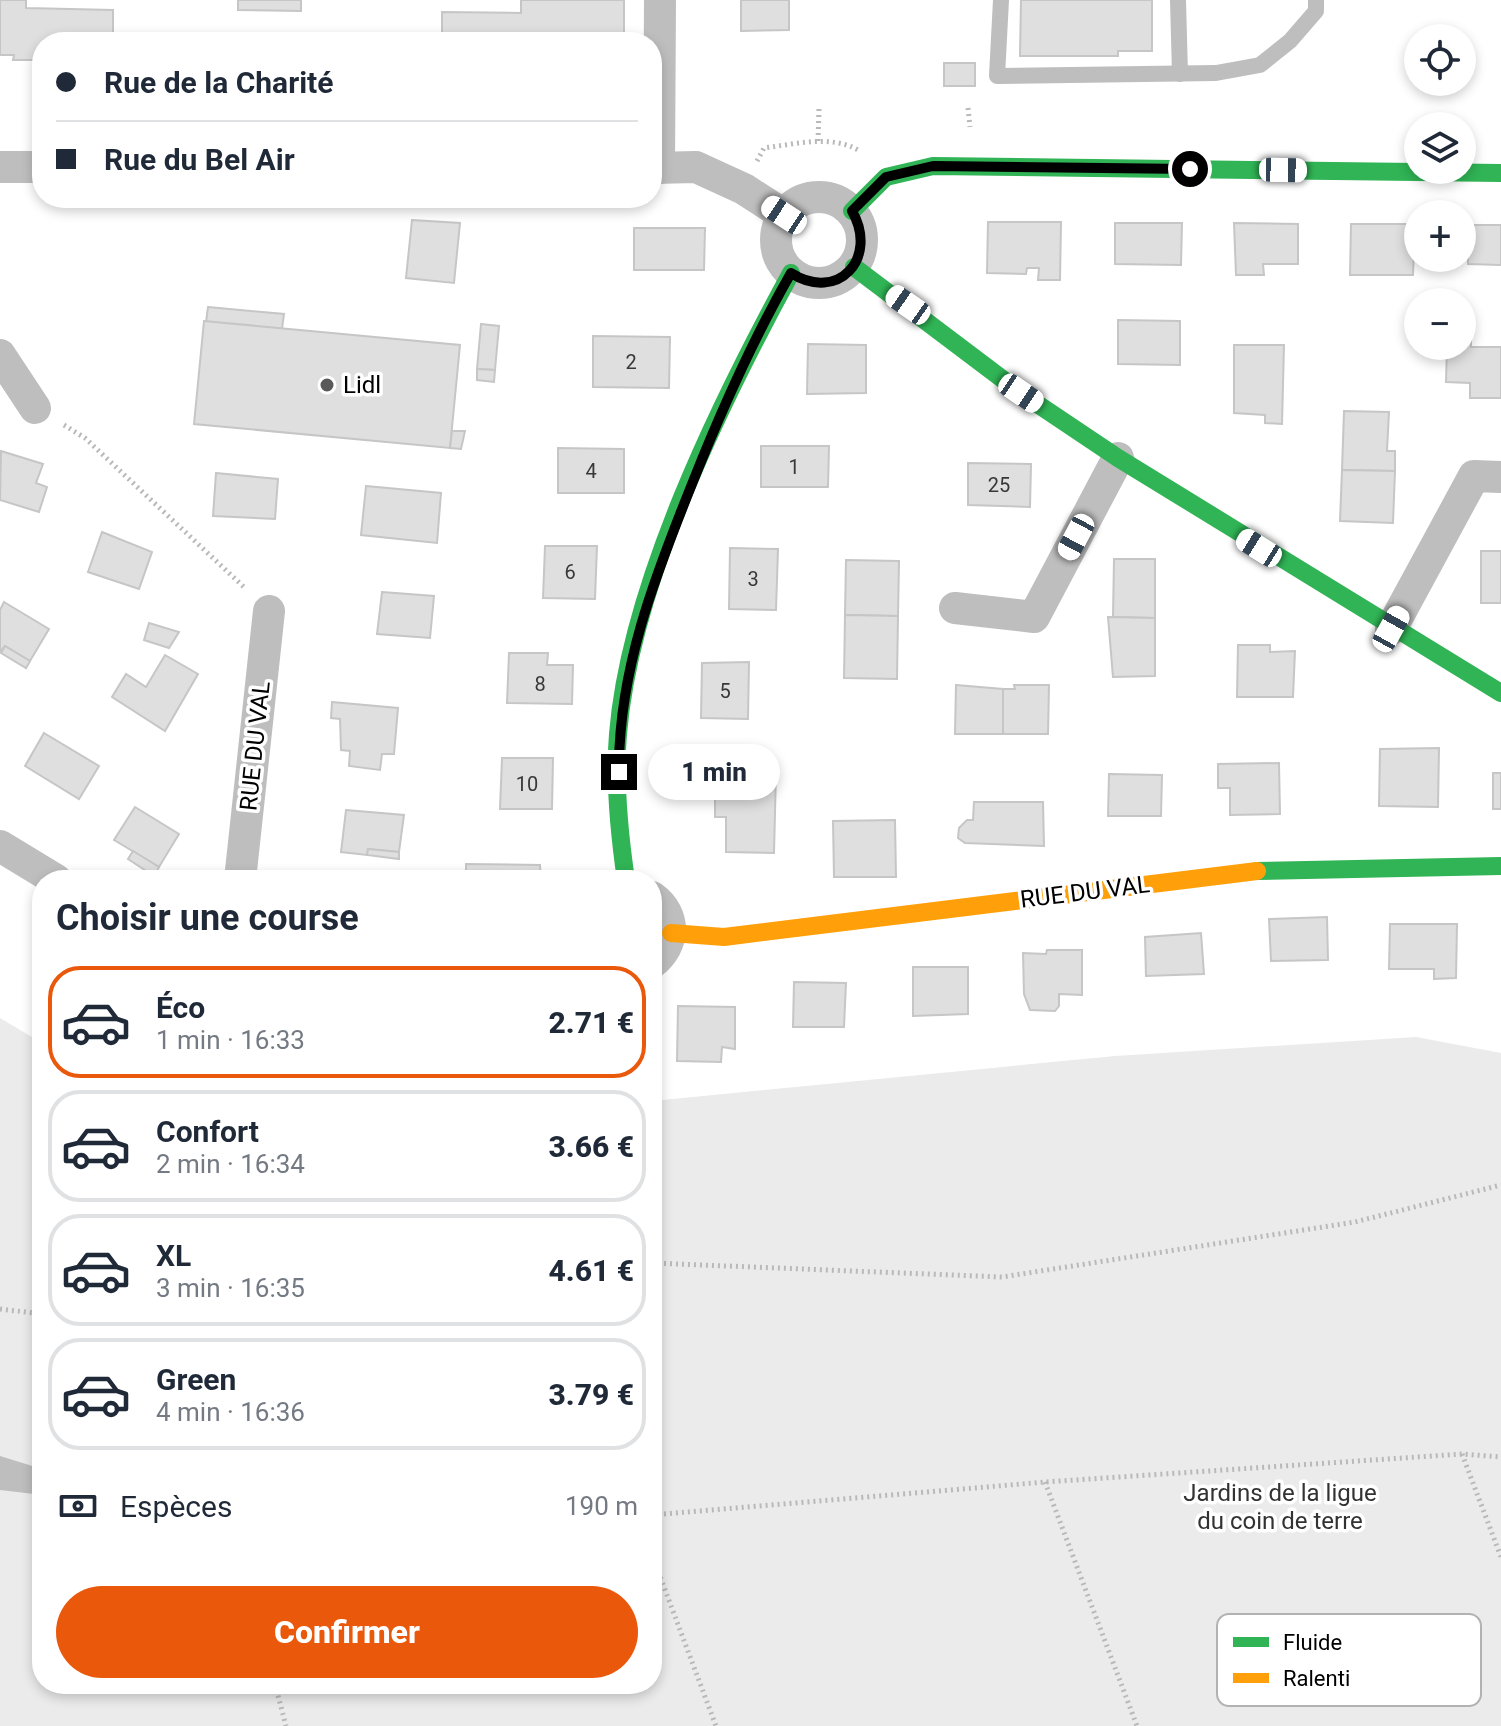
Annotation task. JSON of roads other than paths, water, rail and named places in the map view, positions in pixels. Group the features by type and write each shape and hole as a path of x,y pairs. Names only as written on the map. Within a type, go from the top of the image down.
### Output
{"street":[{"path":"659,32 660,0"},
{"path":"852,211 886,177 933,166 1501,173"},
{"path":"0,167 32,167"},
{"path":"662,168 696,167 744,189 784,215"},
{"path":"817,196 830,198 852,211 863,239 854,267 843,277 817,284 791,273 782,264 775,239 784,215 792,206 817,196"},
{"path":"854,267 1021,393 1118,458 1391,629 1501,693"},
{"path":"624,870 619,836 618,740 625,687 653,581 760,327 791,273"},
{"path":"0,355 35,408"},
{"path":"955,608 1034,617 1118,458"},
{"path":"1391,629 1474,476 1501,477"},
{"name":"RUE DU VAL","path":"241,870 269,611"},
{"path":"0,846 40,870"},
{"name":"RUE DU VAL","path":"671,933 724,937 1250,871 1501,866"},
{"path":"662,907 666,911 671,933 668,945 662,952"}],"lane":[{"path":"1001,0 997,76 1216,73 1260,65 1290,41 1316,11 1316,0"},
{"path":"1178,0 1180,74"}],"place":[{"name":"Lidl","path":"327,385"}],"park label":[{"name":"Jardins de la ligue du coin de terre","path":"1280,1507"}]}
